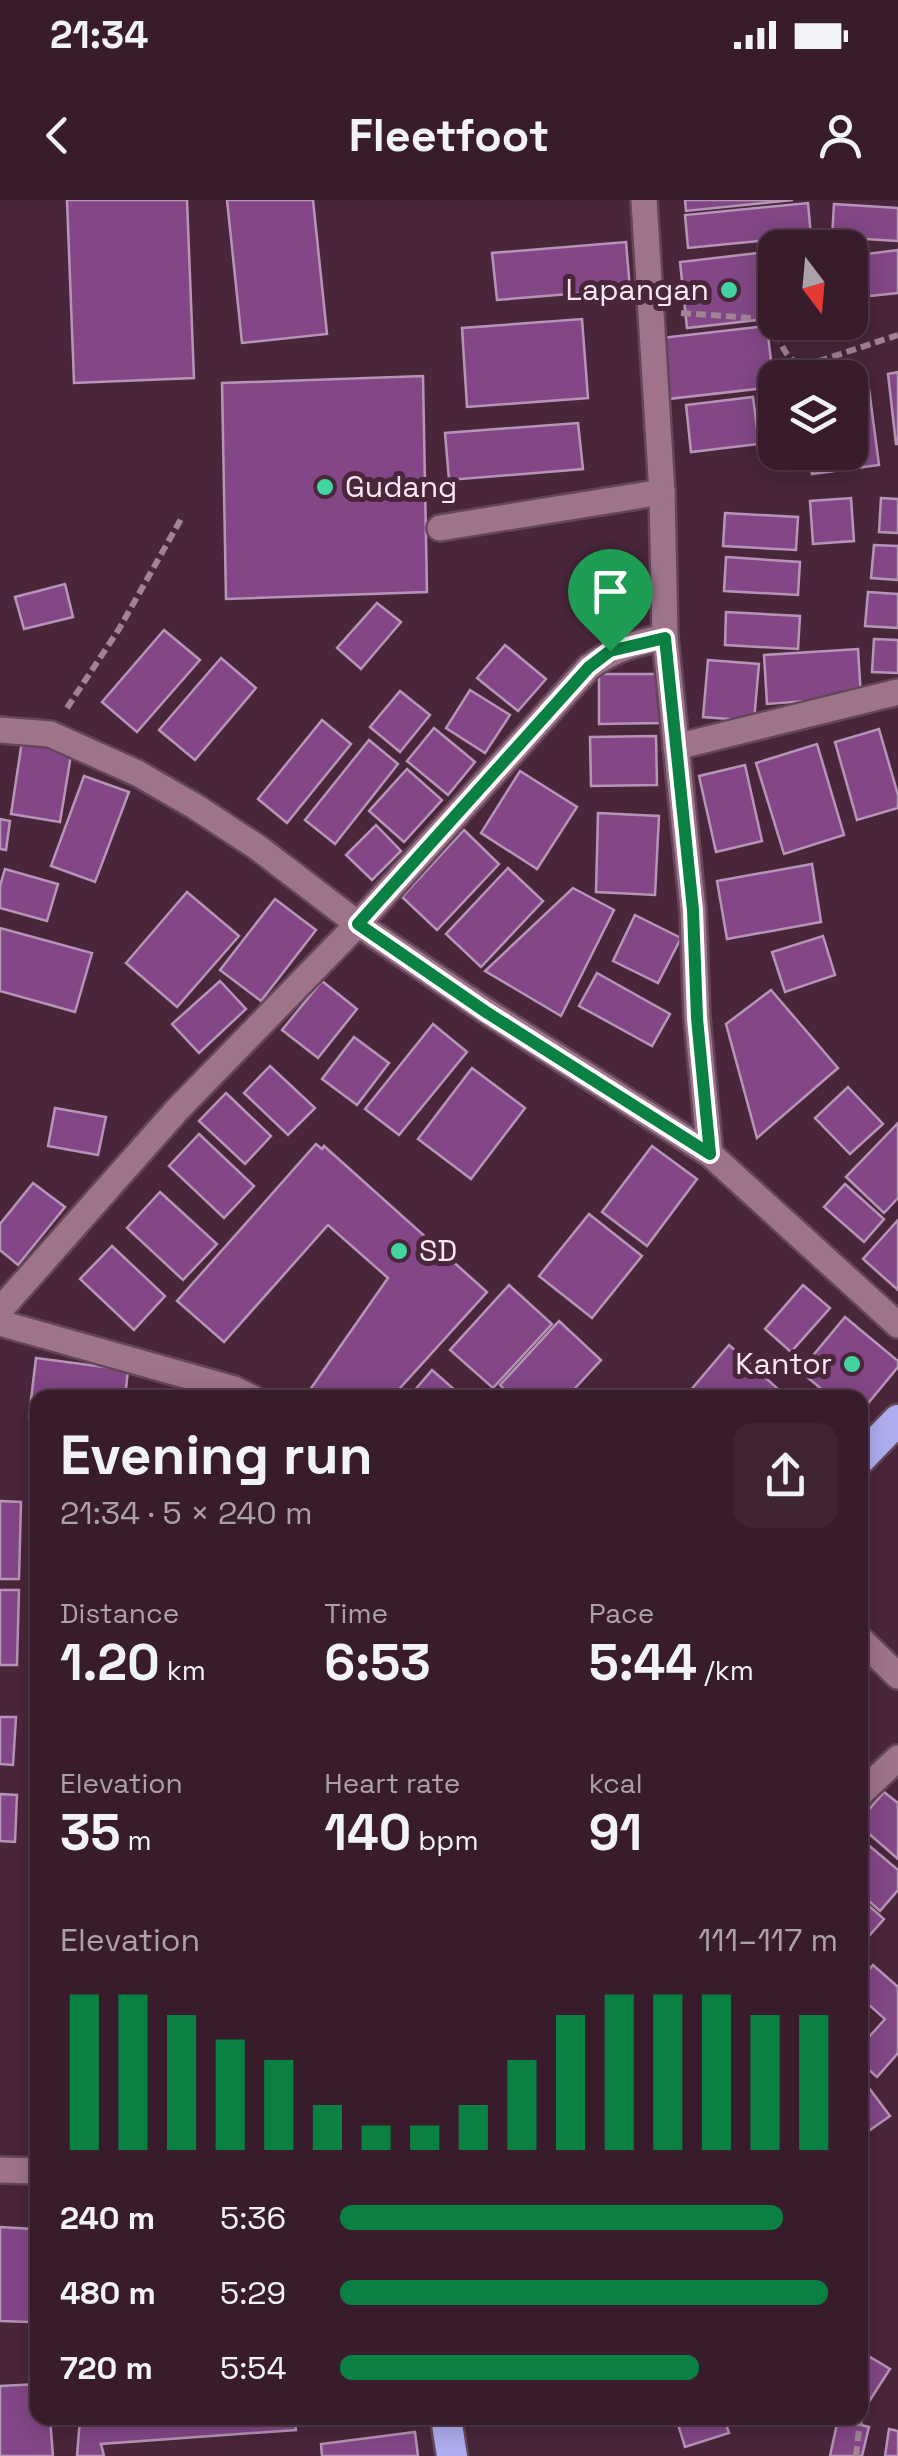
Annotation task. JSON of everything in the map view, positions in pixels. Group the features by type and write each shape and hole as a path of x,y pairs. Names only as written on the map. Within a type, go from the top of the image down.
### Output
{"highway":[{"path":"868,1451 898,1420"},
{"path":"447,2425 452,2456"}],"street":[{"path":"644,200 662,492 665,638 693,910 697,1018 710,1154"},
{"path":"440,528 662,492"},
{"path":"0,1310 177,1110 358,924 589,667 620,648 665,638"},
{"path":"676,747 898,692"},
{"path":"0,730 50,734 137,773 257,847 358,924 486,1012 710,1154 898,1325"},
{"path":"0,1324 238,1390"},
{"path":"868,1647 898,1676"},
{"path":"868,1786 898,1758"},
{"path":"0,2170 30,2171"}],"path":[{"path":"650,312 767,318 774,322 782,351 792,362 804,366 898,336"},
{"path":"50,734 119,629 181,518"},
{"path":"856,2456 859,2425"}],"building":[{"path":"67,200 187,200 194,378 74,383"},
{"path":"227,200 313,200 327,334 242,343"},
{"path":"685,200 793,200 686,211"},
{"path":"808,203 810,230 758,230 758,241 688,248 685,215"},
{"path":"834,204 898,208 898,241 868,239 868,230 832,230"},
{"path":"626,242 630,289 497,300 492,253"},
{"path":"898,250 898,293 868,296 868,254"},
{"name":"Lapangan","path":"758,253 758,320 687,328 680,262"},
{"name":"Gudang","path":"582,319 588,398 467,407 462,328"},
{"path":"758,327 758,340 769,340 771,360 758,360 758,389 668,399 661,338"},
{"path":"898,372 898,444 896,444 888,374"},
{"name":"Gudang","path":"423,376 427,592 226,599 222,383"},
{"path":"868,382 879,465 868,466"},
{"path":"753,397 758,444 691,452 686,405"},
{"path":"578,423 583,469 449,480 445,433"},
{"path":"851,498 854,541 813,544 810,501"},
{"path":"881,498 898,499 898,533 879,532"},
{"path":"725,513 798,517 796,550 723,546"},
{"path":"874,545 898,546 898,580 871,578"},
{"path":"726,557 800,562 798,595 724,591"},
{"path":"65,584 73,617 24,629 15,597"},
{"path":"868,592 898,594 898,628 865,626"},
{"path":"377,603 401,622 361,669 337,648"},
{"path":"726,612 800,616 798,649 725,645"},
{"path":"164,630 200,660 137,732 102,702"},
{"path":"874,639 898,640 898,673 872,672"},
{"path":"505,645 546,679 518,711 477,678"},
{"path":"858,649 861,697 767,704 764,655"},
{"path":"221,658 256,688 195,760 159,730"},
{"path":"708,660 759,664 754,721 703,717"},
{"path":"599,674 664,674 664,723 599,724"},
{"path":"470,690 510,715 485,753 446,728"},
{"path":"400,691 430,715 400,752 370,727"},
{"path":"322,720 351,744 287,823 258,799"},
{"path":"434,728 475,762 448,795 407,761"},
{"path":"879,729 898,795 898,808 857,820 835,742"},
{"path":"656,736 657,785 591,786 590,737"},
{"path":"369,740 398,764 335,844 305,820"},
{"path":"22,741 72,749 60,822 11,814"},
{"path":"817,744 844,835 784,854 756,763"},
{"path":"745,765 762,841 716,852 699,776"},
{"path":"407,769 442,800 404,842 369,811"},
{"path":"520,771 577,807 537,869 481,833"},
{"path":"84,776 129,792 95,882 51,866"},
{"path":"598,813 659,816 655,895 596,892"},
{"path":"0,819 10,821 6,850 0,849"},
{"path":"376,825 401,851 372,880 346,855"},
{"path":"464,830 499,864 437,930 402,897"},
{"path":"812,864 821,922 727,939 717,881"},
{"path":"508,868 543,901 481,967 446,934"},
{"path":"5,869 58,884 47,921 0,908"},
{"path":"573,888 614,910 561,1016 485,971"},
{"path":"187,892 239,936 177,1007 126,963"},
{"path":"275,899 316,930 261,1001 220,970"},
{"path":"635,915 681,938 658,983 613,961"},
{"path":"0,928 92,953 75,1012 0,991"},
{"path":"823,936 835,975 785,992 772,952"},
{"path":"597,973 670,1014 652,1046 579,1006"},
{"path":"220,981 246,1009 199,1053 172,1024"},
{"path":"322,981 357,1009 318,1058 282,1030"},
{"path":"771,990 838,1068 757,1138 726,1024"},
{"path":"433,1024 467,1052 399,1135 365,1109"},
{"path":"354,1037 389,1063 357,1105 322,1079"},
{"path":"270,1066 315,1108 288,1135 244,1093"},
{"path":"472,1068 525,1108 471,1179 418,1139"},
{"path":"848,1087 883,1124 850,1154 815,1118"},
{"path":"226,1093 271,1136 245,1164 199,1121"},
{"path":"55,1108 106,1117 98,1155 48,1146"},
{"path":"898,1123 898,1198 884,1213 846,1177"},
{"path":"199,1134 254,1186 224,1218 169,1166"},
{"name":"SD","path":"316,1144 322,1149 324,1146 487,1292 398,1390 310,1390 388,1278 328,1225 224,1342 177,1301"},
{"path":"652,1146 697,1179 647,1246 602,1212"},
{"path":"33,1183 65,1207 18,1265 0,1250 0,1224"},
{"path":"845,1184 884,1219 864,1242 824,1207"},
{"path":"160,1192 217,1244 183,1280 127,1228"},
{"path":"589,1214 642,1256 592,1318 539,1276"},
{"path":"898,1220 898,1290 863,1259"},
{"path":"112,1246 165,1296 134,1330 80,1279"},
{"path":"509,1285 552,1324 493,1388 450,1350"},
{"path":"803,1285 830,1308 791,1352 765,1329"},
{"name":"Kantor","path":"845,1317 898,1361 898,1367 868,1403 868,1390 823,1390 800,1371"},
{"path":"559,1321 601,1360 573,1390 505,1390 500,1385"},
{"path":"729,1345 779,1390 691,1390"},
{"path":"36,1358 128,1370 126,1390 32,1390"},
{"path":"432,1370 455,1390 415,1390"},
{"path":"0,1501 21,1502 19,1579 0,1579"},
{"path":"0,1590 19,1590 17,1665 0,1665"},
{"path":"0,1717 16,1717 13,1765 0,1764"},
{"path":"884,1792 898,1803 898,1859 868,1833 868,1811"},
{"path":"0,1794 17,1795 15,1842 0,1841"},
{"path":"868,1845 898,1870 898,1890 880,1911 868,1900"},
{"path":"868,1905 884,1919 868,1937"},
{"path":"873,1965 898,1987 898,2053 877,2077 868,2069 868,2038 885,2019 868,2004 868,1971"},
{"path":"868,2087 890,2116 868,2131"},
{"path":"0,2227 30,2229 29,2322 0,2321"},
{"path":"868,2356 890,2369 868,2403"},
{"path":"30,2384 30,2425 51,2425 53,2456 0,2456 0,2386"},
{"path":"79,2425 295,2425 296,2430 101,2444 104,2456 77,2456"},
{"path":"678,2425 726,2425 729,2433 685,2447"},
{"path":"837,2425 869,2427 862,2456 830,2456"},
{"path":"889,2429 898,2431 898,2456 885,2456"},
{"path":"415,2432 418,2456 322,2456 321,2444"}],"place":[{"name":"Lapangan","path":"729,290"},
{"name":"Gudang","path":"325,487"},
{"name":"SD","path":"399,1251"},
{"name":"Kantor","path":"852,1364"}],"route":[{"path":"665,638 693,910 697,1018 710,1154 486,1012 358,924 589,667 610,651 665,638"}]}
